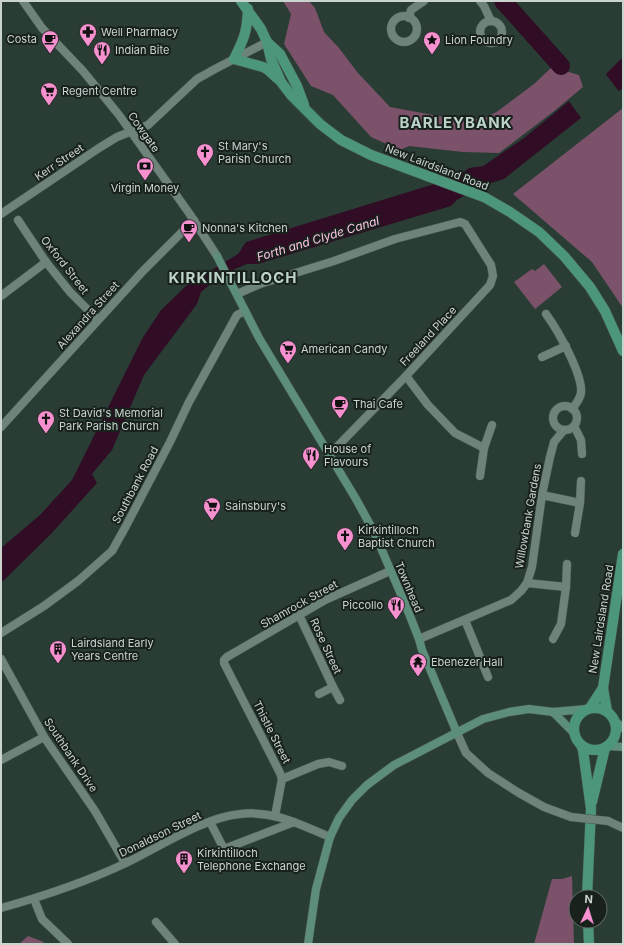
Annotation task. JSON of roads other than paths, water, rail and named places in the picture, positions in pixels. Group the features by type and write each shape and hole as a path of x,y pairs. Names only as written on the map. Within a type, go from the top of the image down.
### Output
{"main road":[{"path":"244,5 261,29 267,42"},
{"path":"244,5 247,25 244,38 234,59 253,63 267,69 281,82"},
{"name":"New Lairdsland Road","path":"267,42 271,59 281,82 291,95 320,124 341,140 371,154 469,191 510,212 539,232 571,263 590,287 605,311 623,351"},
{"name":"New Lairdsland Road","path":"267,42 280,54 297,86 306,109"},
{"name":"New Lairdsland Road","path":"607,711 603,688 623,554"},
{"name":"New Lairdsland Road","path":"588,708 603,688"},
{"path":"587,889 591,809 583,750 575,734 574,724 582,712 588,708 601,708 607,711 619,725 616,735 607,747 591,809"},
{"path":"581,745 590,749 607,747"},
{"path":"588,929 589,944"}],"street":[{"name":"Cowgate","path":"23,1 42,28 83,71 119,116 194,220 217,256 236,291"},
{"path":"409,18 411,10 424,1"},
{"path":"480,1 491,21"},
{"name":"Kerr Street","path":"1,214 117,137 148,125 197,79 267,42"},
{"name":"Oxford Street","path":"18,220 46,262 70,292 98,320"},
{"name":"Alexandra Street","path":"1,427 98,320 194,220"},
{"name":"Freeland Place","path":"236,291 334,261 396,239 460,222 465,224 491,265 493,276 490,286 406,376 329,455"},
{"path":"1,296 46,262"},
{"name":"Townhead","path":"236,291 245,311 275,365 368,520 457,733"},
{"name":"Southbank Road","path":"1,633 44,606 78,581 112,551 170,442 189,402 238,315 245,311"},
{"path":"546,314 566,346 580,384 581,391 579,400 572,409"},
{"path":"542,357 566,346"},
{"path":"406,376 428,405 455,433 484,448"},
{"path":"565,406 572,409 575,412 577,419 574,426 568,430 560,429 554,423 553,419 555,412 565,406"},
{"path":"480,476 484,448 492,425"},
{"path":"574,426 581,440 582,454"},
{"name":"Willowbank Gardens","path":"419,640 511,600 521,591 526,583 532,567 542,495 554,442 564,430"},
{"path":"576,533 581,481"},
{"path":"542,495 580,503"},
{"path":"553,639 561,624 566,587 567,564"},
{"name":"Shamrock Street","path":"224,663 224,660 227,657 326,600 390,571"},
{"path":"526,583 566,587"},
{"name":"Rose Street","path":"299,615 340,700"},
{"path":"465,620 488,677"},
{"name":"Southbank Drive","path":"1,659 44,737 95,811 125,863"},
{"name":"Thistle Street","path":"224,663 280,773 282,779 275,816"},
{"name":"Rose Street","path":"319,694 333,687"},
{"path":"308,944 316,889 330,837 339,818 367,785 394,765 483,720 509,712 529,709 553,712 588,708"},
{"path":"553,712 575,734"},
{"path":"457,733 466,753 488,773 519,793 544,807 571,817 608,822 623,828"},
{"path":"1,760 44,737"},
{"path":"607,747 623,747"},
{"path":"282,779 318,764 329,762 342,766"},
{"name":"Donaldson Street","path":"1,908 34,899 76,884 125,863 210,822 224,817 240,814 275,816 330,837"},
{"path":"210,822 224,849 294,822"},
{"path":"34,899 42,919 68,944"},
{"path":"156,922 175,944"}],"water":[{"name":"Forth and Clyde Canal","path":"623,57 623,88 581,118 504,179 478,187 457,200 451,206 258,264 247,264 217,279 201,292 197,304 144,375 112,450 92,474 97,483 51,534 1,583 1,548 40,515 72,480 142,339 161,310 187,285 238,254 246,242 457,177 469,168 483,166 524,138 569,101 578,96 606,74"}],"waterway":[{"path":"503,1 561,66"}],"place":[{"name":"Well Pharmacy","path":"88,47"},
{"name":"Costa","path":"50,54"},
{"name":"Lion Foundry","path":"432,55"},
{"name":"Indian Bite","path":"102,65"},
{"name":"Regent Centre","path":"49,106"},
{"name":"St Mary's Parish Church","path":"205,167"},
{"name":"Virgin Money","path":"145,181"},
{"name":"Nonna's Kitchen","path":"189,243"},
{"name":"American Candy","path":"288,364"},
{"name":"Thai Cafe","path":"340,419"},
{"name":"St David's Memorial Park Parish Church","path":"46,434"},
{"name":"House of Flavours","path":"311,470"},
{"name":"Sainsbury's","path":"212,521"},
{"name":"Kirkintilloch Baptist Church","path":"345,551"},
{"name":"Piccollo","path":"396,620"},
{"name":"Lairdsland Early Years Centre","path":"58,664"},
{"name":"Ebenezer Hall","path":"418,677"},
{"name":"Kirkintilloch Telephone Exchange","path":"184,874"}],"district":[{"name":"BARLEYBANK","path":"456,123"},
{"name":"KIRKINTILLOCH","path":"233,278"}]}
